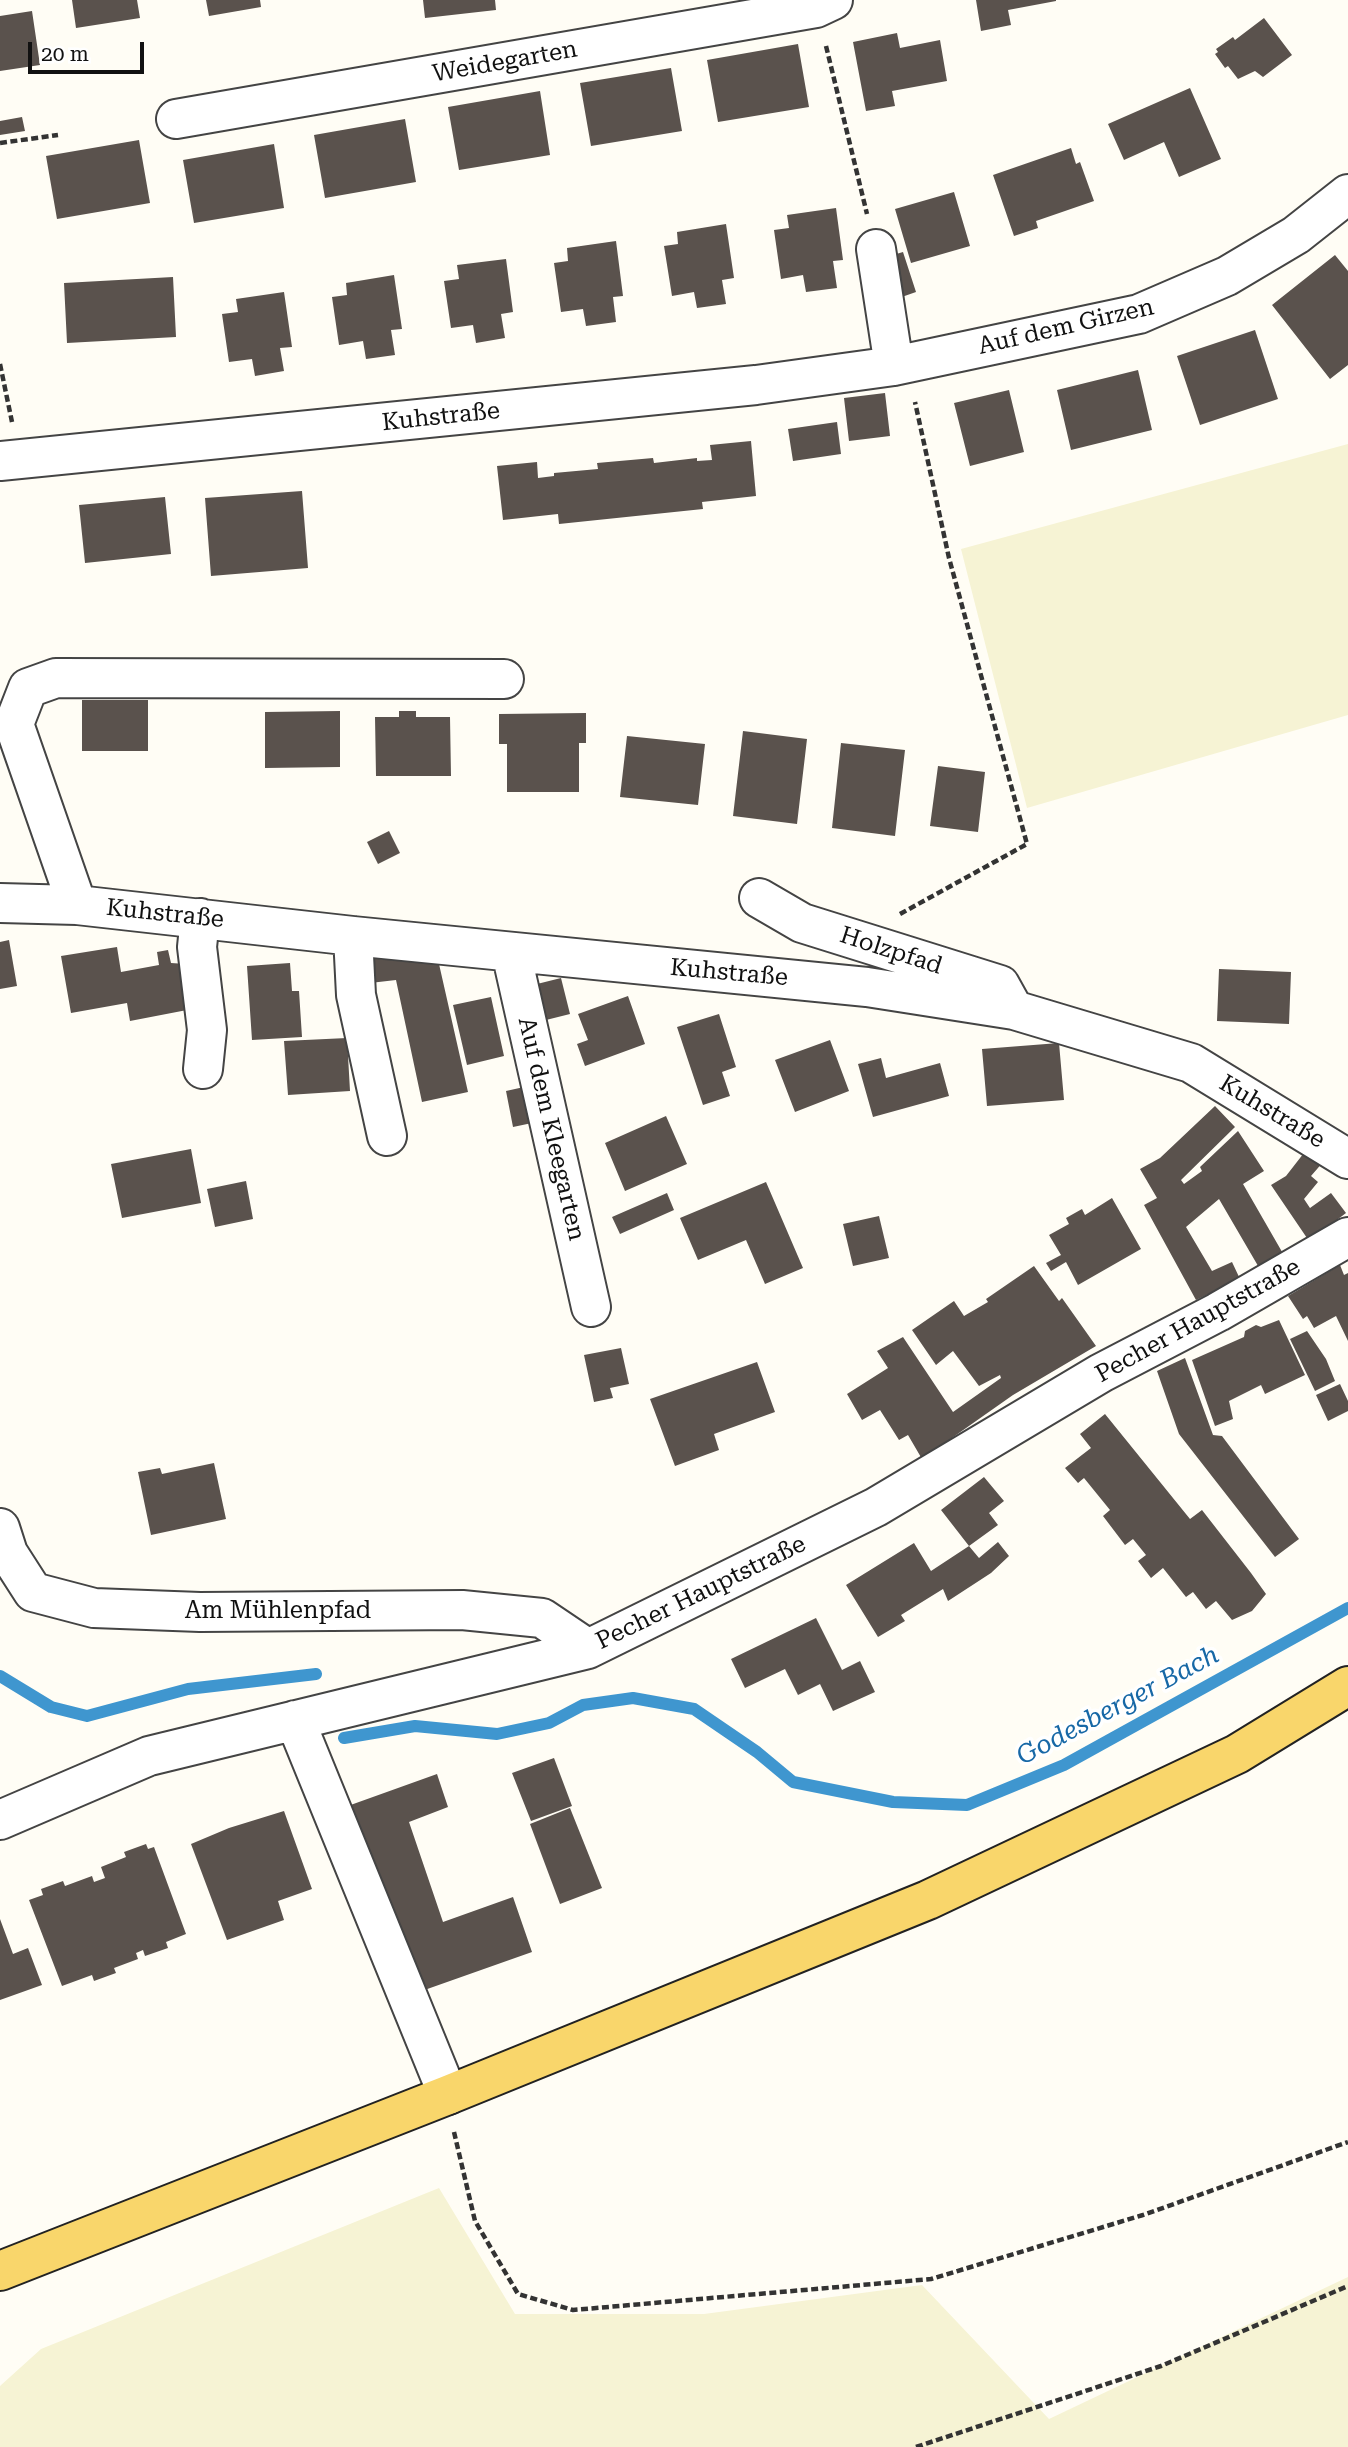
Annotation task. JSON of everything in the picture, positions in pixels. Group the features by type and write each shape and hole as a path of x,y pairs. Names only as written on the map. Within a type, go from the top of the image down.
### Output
{"main road":[{"path":"0,2271 448,2095 928,1900 1237,1754 1348,1686"}],"street":[{"name":"Weidegarten","path":"176,119 825,4"},
{"name":"Auf dem Girzen","path":"756,385 900,365 1139,314 1227,276 1296,235 1348,194"},
{"path":"876,249 900,365"},
{"name":"Kuhstraße","path":"10,460 756,385"},
{"name":"Kuhstraße","path":"77,905 14,724 28,688 56,678 504,679"},
{"name":"Holzpfad","path":"759,898 802,923 1000,985 1014,1010"},
{"name":"Kuhstraße","path":"0,903 77,905 353,936 867,986 1014,1010 1191,1063 1348,1159"},
{"path":"200,918 197,947 207,1030 203,1069"},
{"path":"353,936 356,995 387,1136"},
{"name":"Auf dem Kleegarten","path":"511,952 591,1307"},
{"name":"Pecher Hauptstraße","path":"0,1819 149,1756 588,1648 876,1507 1101,1373 1218,1312 1348,1237"},
{"name":"Am Mühlenpfad","path":"0,1528 8,1553 33,1592 94,1608 201,1612 463,1610 542,1618 588,1648"},
{"path":"295,1720 448,2095"}],"path":[{"path":"825,4 876,249"},
{"path":"0,144 58,135"},
{"path":"0,364 10,460"},
{"path":"854,939 1027,844 900,365"},
{"path":"448,2095 460,2165 475,2221 518,2294 573,2310 931,2280 1143,2215 1348,2142"},
{"path":"916,2447 1161,2366 1348,2286"}],"shaded area":[{"path":"1348,444 1348,715 1027,808 961,549"},
{"path":"439,2188 515,2314 704,2314 922,2285 1049,2419 1348,2277 1348,2447 0,2447 0,2386 41,2349"}],"building":[{"path":"72,0 137,0 140,18 76,28"},
{"path":"206,0 260,0 261,7 209,16"},
{"path":"423,0 495,0 496,10 425,18"},
{"path":"976,0 1056,1 1008,10 1011,25 981,31"},
{"path":"32,11 40,65 0,71 0,16"},
{"path":"1264,18 1292,55 1263,77 1255,71 1238,79 1228,66 1225,68 1215,54 1218,52 1216,49 1233,37 1235,40"},
{"path":"897,33 900,48 940,40 947,81 892,91 895,106 866,111 853,42"},
{"path":"798,44 809,107 718,122 707,60"},
{"path":"671,68 682,131 591,146 580,83"},
{"path":"1190,88 1221,159 1179,177 1164,142 1124,160 1108,124"},
{"path":"540,91 550,155 459,170 448,107"},
{"path":"22,117 25,131 0,135 0,121"},
{"path":"405,119 416,182 325,198 314,135"},
{"path":"139,140 150,203 57,219 46,156"},
{"path":"274,144 284,208 194,223 183,160"},
{"path":"1071,148 1076,164 1080,162 1094,201 1036,221 1038,228 1014,236 993,175"},
{"path":"954,192 970,246 911,263 895,209"},
{"path":"836,208 843,260 833,261 837,288 806,292 803,275 781,279 774,230 789,228 787,215"},
{"path":"726,224 734,278 722,280 726,304 697,308 694,292 672,296 664,246 678,244 677,232"},
{"path":"616,241 623,296 613,297 616,322 586,326 583,309 561,312 554,263 568,261 567,248"},
{"path":"903,252 916,292 896,299 883,258"},
{"path":"1335,255 1348,271 1348,365 1330,379 1272,305"},
{"path":"506,259 513,312 501,314 505,338 476,343 473,325 451,328 444,281 459,279 457,265"},
{"path":"394,275 402,329 391,330 395,355 366,359 363,341 339,345 332,297 347,295 346,283"},
{"path":"173,277 176,337 67,343 64,283"},
{"path":"284,292 292,347 280,348 284,371 255,376 252,359 229,362 222,314 238,312 236,299"},
{"path":"1255,330 1278,399 1200,425 1177,356"},
{"path":"1138,370 1152,430 1071,450 1057,390"},
{"path":"1009,390 1024,452 970,466 954,403"},
{"path":"885,393 890,436 849,441 844,398"},
{"path":"837,422 841,454 793,461 788,429"},
{"path":"751,441 756,496 702,502 703,509 559,524 558,514 503,520 497,466 537,462 538,478 554,476 554,473 598,469 597,463 653,458 654,463 697,458 697,461 712,460 710,445"},
{"path":"302,491 308,568 211,576 205,498"},
{"path":"165,497 171,554 85,563 79,505"},
{"path":"82,700 148,700 148,751 82,751"},
{"path":"340,711 340,767 265,768 265,712"},
{"path":"399,711 416,711 416,717 450,717 451,776 376,776 375,717 399,717"},
{"path":"586,713 586,743 579,743 579,792 507,792 507,744 499,744 499,714"},
{"path":"743,731 807,739 797,824 733,816"},
{"path":"627,736 705,744 698,805 620,797"},
{"path":"841,743 905,750 895,836 832,828"},
{"path":"938,766 985,772 978,832 930,826"},
{"path":"389,831 400,853 378,864 367,842"},
{"path":"9,940 17,986 0,989 0,942"},
{"path":"117,947 121,972 159,965 157,952 168,950 171,963 186,964 187,1010 130,1021 127,1003 71,1013 61,956"},
{"path":"367,958 439,964 468,1092 422,1102 396,980 370,983"},
{"path":"290,963 292,991 299,991 302,1037 252,1040 247,966"},
{"path":"1219,969 1291,972 1289,1024 1217,1021"},
{"path":"561,978 570,1014 542,1021 533,985"},
{"path":"628,996 645,1044 585,1066 577,1044 588,1040 578,1014"},
{"path":"491,997 504,1056 467,1065 453,1005"},
{"path":"719,1014 736,1067 722,1072 730,1096 703,1105 677,1027"},
{"path":"347,1038 350,1091 288,1095 284,1041"},
{"path":"830,1040 849,1091 795,1112 775,1060"},
{"path":"1059,1043 1064,1100 987,1106 982,1049"},
{"path":"881,1058 886,1078 940,1063 949,1096 873,1117 858,1064"},
{"path":"524,1087 532,1123 513,1127 506,1091"},
{"path":"1215,1106 1235,1127 1181,1180 1184,1184 1202,1171 1200,1167 1238,1131 1264,1171 1243,1184 1285,1257 1261,1271 1219,1199 1186,1227 1212,1271 1232,1262 1240,1279 1196,1300 1144,1205 1157,1198 1140,1169 1160,1158"},
{"path":"666,1116 687,1164 625,1191 605,1143"},
{"path":"191,1149 201,1203 122,1218 111,1164"},
{"path":"1307,1149 1324,1161 1311,1176 1318,1182 1304,1199 1310,1208 1331,1193 1346,1213 1309,1241 1271,1185 1286,1176"},
{"path":"246,1181 253,1219 215,1227 207,1189"},
{"path":"766,1182 803,1268 765,1284 746,1240 698,1260 680,1218"},
{"path":"667,1193 674,1210 620,1234 612,1217"},
{"path":"1112,1198 1141,1249 1078,1285 1066,1262 1051,1271 1046,1263 1061,1255 1049,1235 1069,1224 1066,1218 1082,1209 1085,1215"},
{"path":"879,1216 889,1258 853,1266 843,1224"},
{"path":"1340,1265 1344,1275 1348,1273 1348,1341 1336,1316 1314,1328 1307,1316 1303,1319 1288,1296"},
{"path":"1034,1266 1059,1301 1062,1298 1096,1346 1013,1395 922,1459 908,1435 899,1440 880,1410 862,1420 847,1394 888,1368 877,1351 903,1337 953,1412 1001,1378 1000,1375 979,1386 953,1351 936,1365 912,1330 954,1301 964,1316 988,1302 986,1299"},
{"path":"1279,1320 1305,1375 1265,1394 1261,1385 1229,1401 1233,1419 1215,1426 1192,1360 1244,1337 1245,1331 1256,1325 1261,1327"},
{"path":"1307,1331 1326,1359 1335,1381 1315,1391 1290,1339"},
{"path":"621,1348 629,1384 610,1388 613,1398 594,1402 584,1355"},
{"path":"1185,1358 1213,1435 1222,1436 1299,1539 1275,1557 1179,1434 1157,1371"},
{"path":"757,1362 775,1412 714,1434 719,1450 675,1466 650,1399"},
{"path":"1340,1384 1348,1401 1348,1411 1328,1421 1316,1395"},
{"path":"1105,1414 1190,1519 1202,1510 1251,1573 1266,1594 1252,1611 1232,1620 1216,1601 1206,1609 1193,1592 1186,1597 1163,1568 1151,1578 1138,1561 1146,1555 1133,1539 1125,1545 1103,1516 1110,1510 1084,1478 1078,1483 1065,1468 1091,1448 1080,1434"},
{"path":"214,1463 226,1519 151,1535 138,1472 160,1468 162,1474"},
{"path":"984,1477 1004,1501 989,1513 998,1525 969,1546 941,1510"},
{"path":"998,1542 1009,1556 991,1573 948,1601 943,1589 901,1615 905,1621 878,1637 846,1585 914,1543 931,1571 969,1546 979,1558"},
{"path":"816,1618 842,1670 860,1661 875,1692 833,1711 820,1684 798,1695 785,1669 745,1688 731,1659"},
{"path":"554,1758 572,1806 531,1821 512,1773"},
{"path":"437,1774 448,1807 409,1822 443,1922 513,1897 532,1952 416,1993 345,1807"},
{"path":"570,1808 602,1888 560,1904 530,1824"},
{"path":"284,1811 312,1889 278,1901 284,1920 227,1940 191,1844 229,1828"},
{"path":"146,1844 148,1849 154,1847 186,1934 166,1942 168,1948 145,1956 143,1950 136,1953 138,1959 114,1968 116,1973 94,1981 92,1975 62,1986 29,1900 43,1895 41,1889 63,1881 65,1886 92,1876 94,1882 105,1878 101,1867 126,1857 124,1852"},
{"path":"0,1919 13,1954 28,1948 42,1985 0,2000"}],"waterway":[{"name":"Godesberger Bach","path":"344,1738 415,1726 497,1734 549,1723 583,1705 633,1698 694,1709 757,1752 793,1782 893,1802 967,1805 1064,1765 1348,1608"},
{"name":"Godesberger Bach","path":"0,1676 51,1707 87,1716 188,1689 316,1674"}]}
